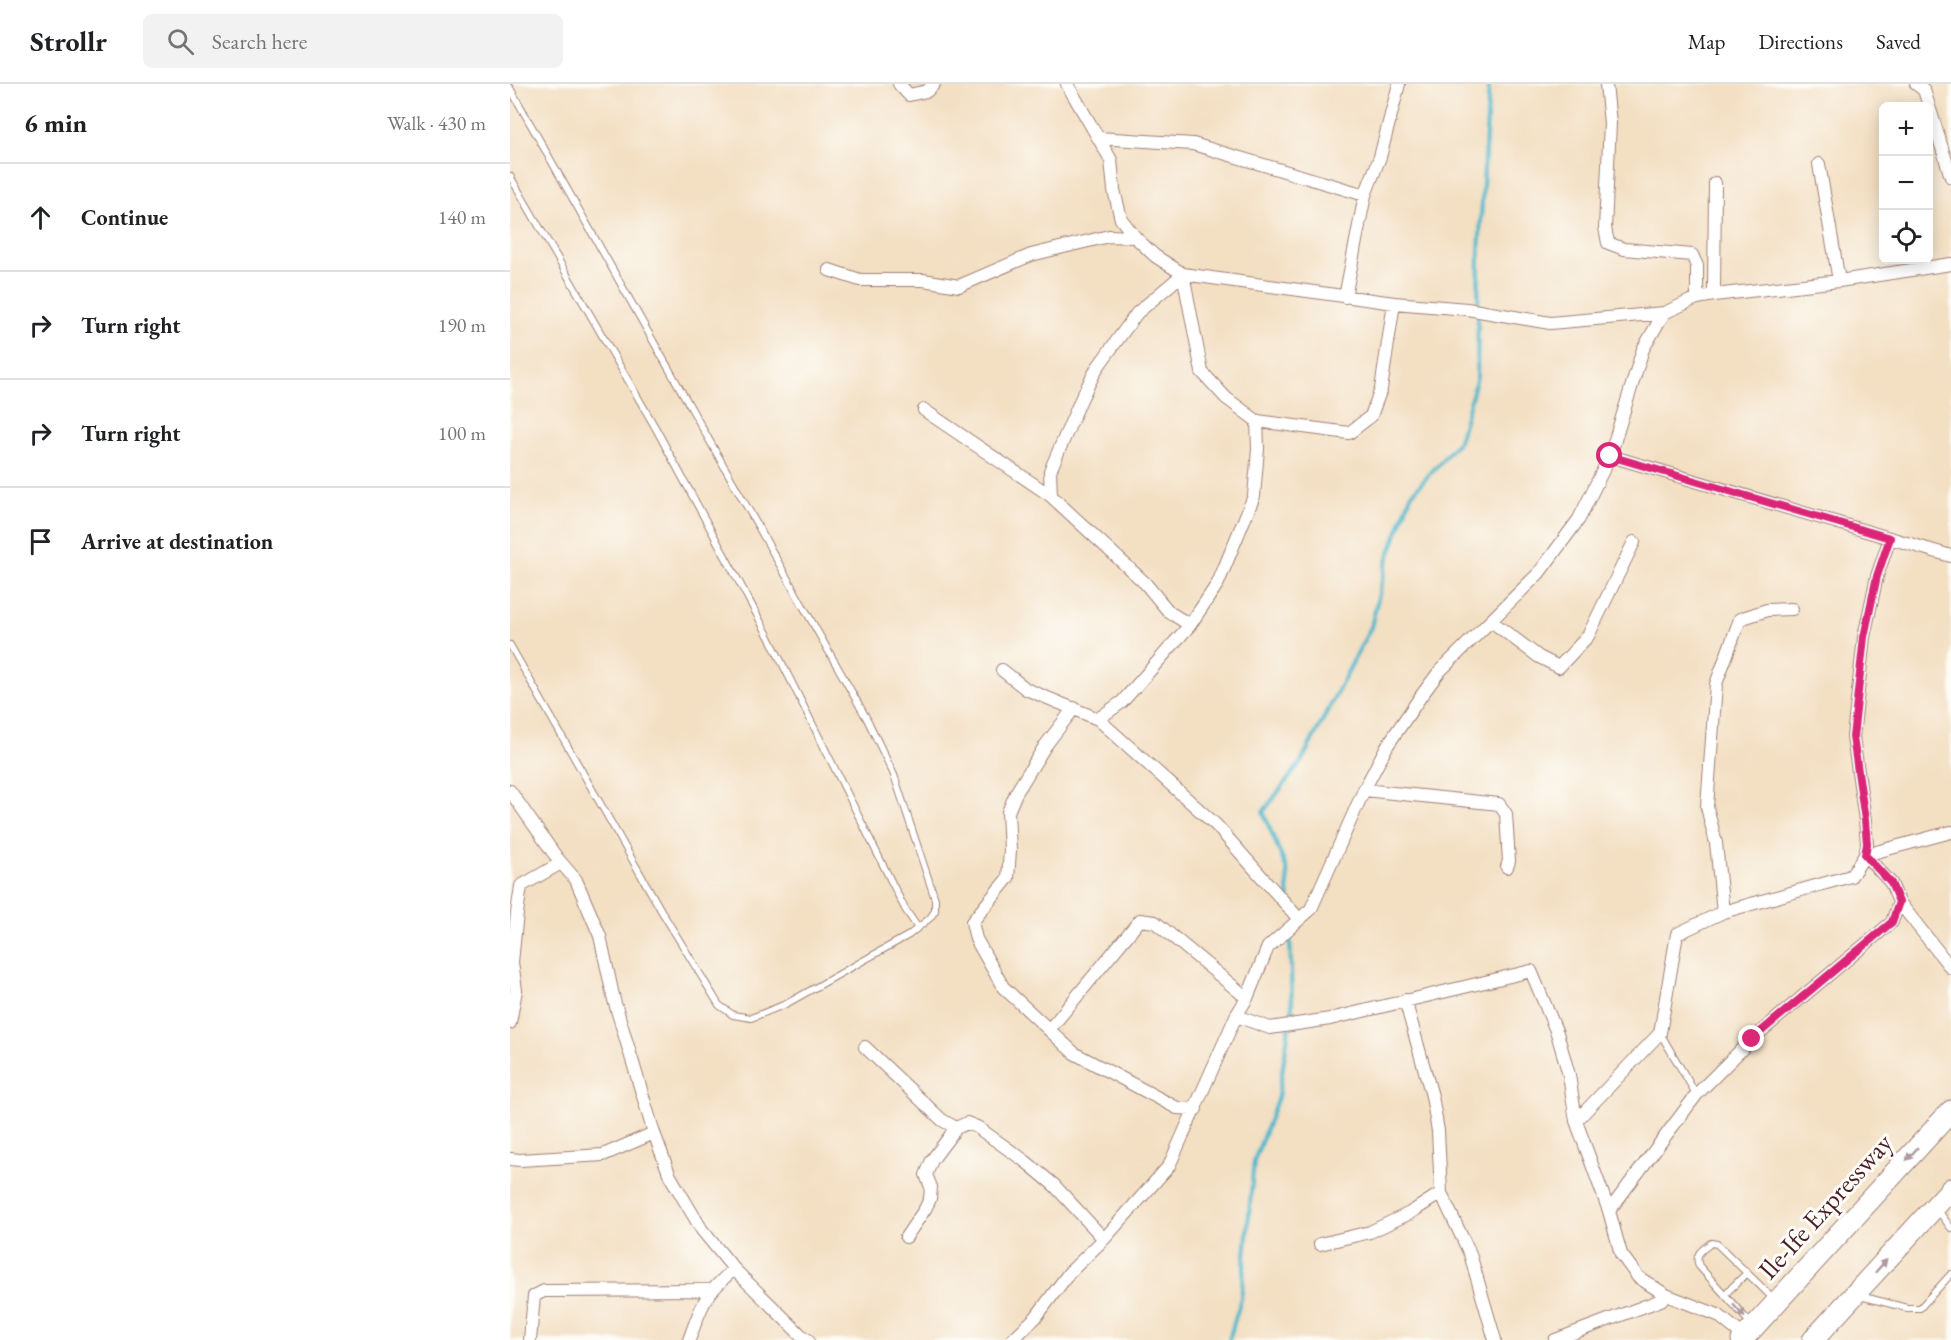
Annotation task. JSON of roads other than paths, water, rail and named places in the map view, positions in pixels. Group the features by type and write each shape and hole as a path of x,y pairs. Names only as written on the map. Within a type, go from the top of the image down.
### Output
{"highway":[{"name":"Ile-Ife Expressway","path":"1747,1335 1951,1111"},
{"path":"1813,1340 1951,1189"}],"street":[{"path":"899,84 909,96 927,91 934,84"},
{"path":"1067,84 1111,160 1114,190 1121,219 1135,237 1155,256 1183,274 1345,297 1467,309 1550,323 1664,314 1697,298 1714,295 1951,264"},
{"path":"1345,297 1365,195 1380,157 1399,84"},
{"path":"1606,84 1610,123 1605,228 1608,243 1624,249 1692,255 1697,266 1697,298"},
{"path":"1916,84 1924,90 1951,177"},
{"path":"1098,138 1193,144 1365,195"},
{"path":"1819,164 1839,280"},
{"path":"1714,295 1715,183"},
{"path":"829,270 860,280 923,280 959,286 1031,255 1109,236 1135,237"},
{"path":"1183,274 1202,372 1226,398 1257,421 1349,433 1371,416 1381,389 1394,303"},
{"path":"1051,496 1050,471 1097,368 1137,313 1183,274"},
{"path":"1012,1340 1036,1317 1069,1274 1170,1166 1179,1141 1196,1109 1236,1016 1247,998 1268,947 1311,909 1364,790 1387,746 1439,672 1539,573 1579,519 1610,456 1643,349 1664,314"},
{"path":"924,410 1051,496 1145,583 1169,612 1190,625"},
{"path":"1098,720 1122,702 1190,625 1218,583 1254,496 1258,448 1257,421"},
{"path":"1610,456 1951,556"},
{"path":"1576,1121 1660,1033 1677,934 1723,912 1851,876 1865,855 1867,844 1865,820 1853,737 1864,637 1877,576 1890,538"},
{"path":"1491,621 1539,657 1559,667 1588,636 1634,542"},
{"path":"1723,912 1716,843 1707,807 1716,684 1740,619 1767,610 1792,609"},
{"path":"1169,612 1176,640"},
{"path":"1002,670 1026,689 1098,720 1216,825 1299,919"},
{"path":"1074,708 1045,746 1016,793 1008,812 1010,850 1008,878 972,922 976,939 1003,987 1074,1053 1177,1108 1196,1109"},
{"path":"510,790 561,863 576,880 600,936 614,1000 654,1133 670,1176 702,1230 734,1269 808,1340"},
{"path":"1364,790 1499,804 1506,814 1509,861 1507,867"},
{"path":"1865,855 1951,832"},
{"path":"1865,855 1891,883 1899,902 1951,968"},
{"path":"510,1023 513,990 512,962 521,886 561,863"},
{"path":"1609,1211 1697,1094 1752,1039 1892,922 1899,902"},
{"path":"1049,1030 1140,920 1155,922 1247,998"},
{"path":"1236,1016 1270,1028 1330,1019 1531,971 1557,1033 1569,1075 1576,1121 1609,1211 1621,1254 1638,1277 1666,1295 1718,1315 1747,1335"},
{"path":"1405,1000 1432,1096 1438,1131 1441,1193 1470,1254 1495,1340"},
{"path":"866,1047 942,1120 956,1128"},
{"path":"906,1237 930,1199 931,1187 926,1175 932,1160 956,1128 967,1123 977,1127 1025,1161 1054,1185 1104,1239"},
{"path":"510,1159 603,1155 654,1133"},
{"path":"1320,1244 1370,1232 1410,1213 1441,1193"},
{"path":"689,1340 701,1305 710,1290 734,1269"},
{"path":"530,1340 534,1296 544,1291 710,1290"},
{"path":"1555,1340 1661,1300 1666,1295"}],"lane":[{"path":"510,88 867,719 894,775 935,899 935,911 909,935 786,1004 751,1018 733,1015 719,1005 662,912 510,645"},
{"path":"510,176 654,427 769,637 905,909 918,928"},
{"path":"1660,1033 1697,1094"},
{"path":"1935,1206 1951,1228"},
{"path":"1747,1335 1725,1294 1699,1266 1698,1254 1711,1243 1717,1244 1776,1302"},
{"path":"1725,1294 1747,1273"},
{"path":"1855,1294 1906,1308 1920,1308 1951,1274"}],"waterway":[{"path":"1289,903 1287,870 1263,812 1301,762 1371,627 1387,561 1411,495 1459,441 1477,377 1479,252 1489,84"},
{"path":"1229,1340 1241,1299 1254,1161 1278,1097 1292,1009 1290,931"}]}
